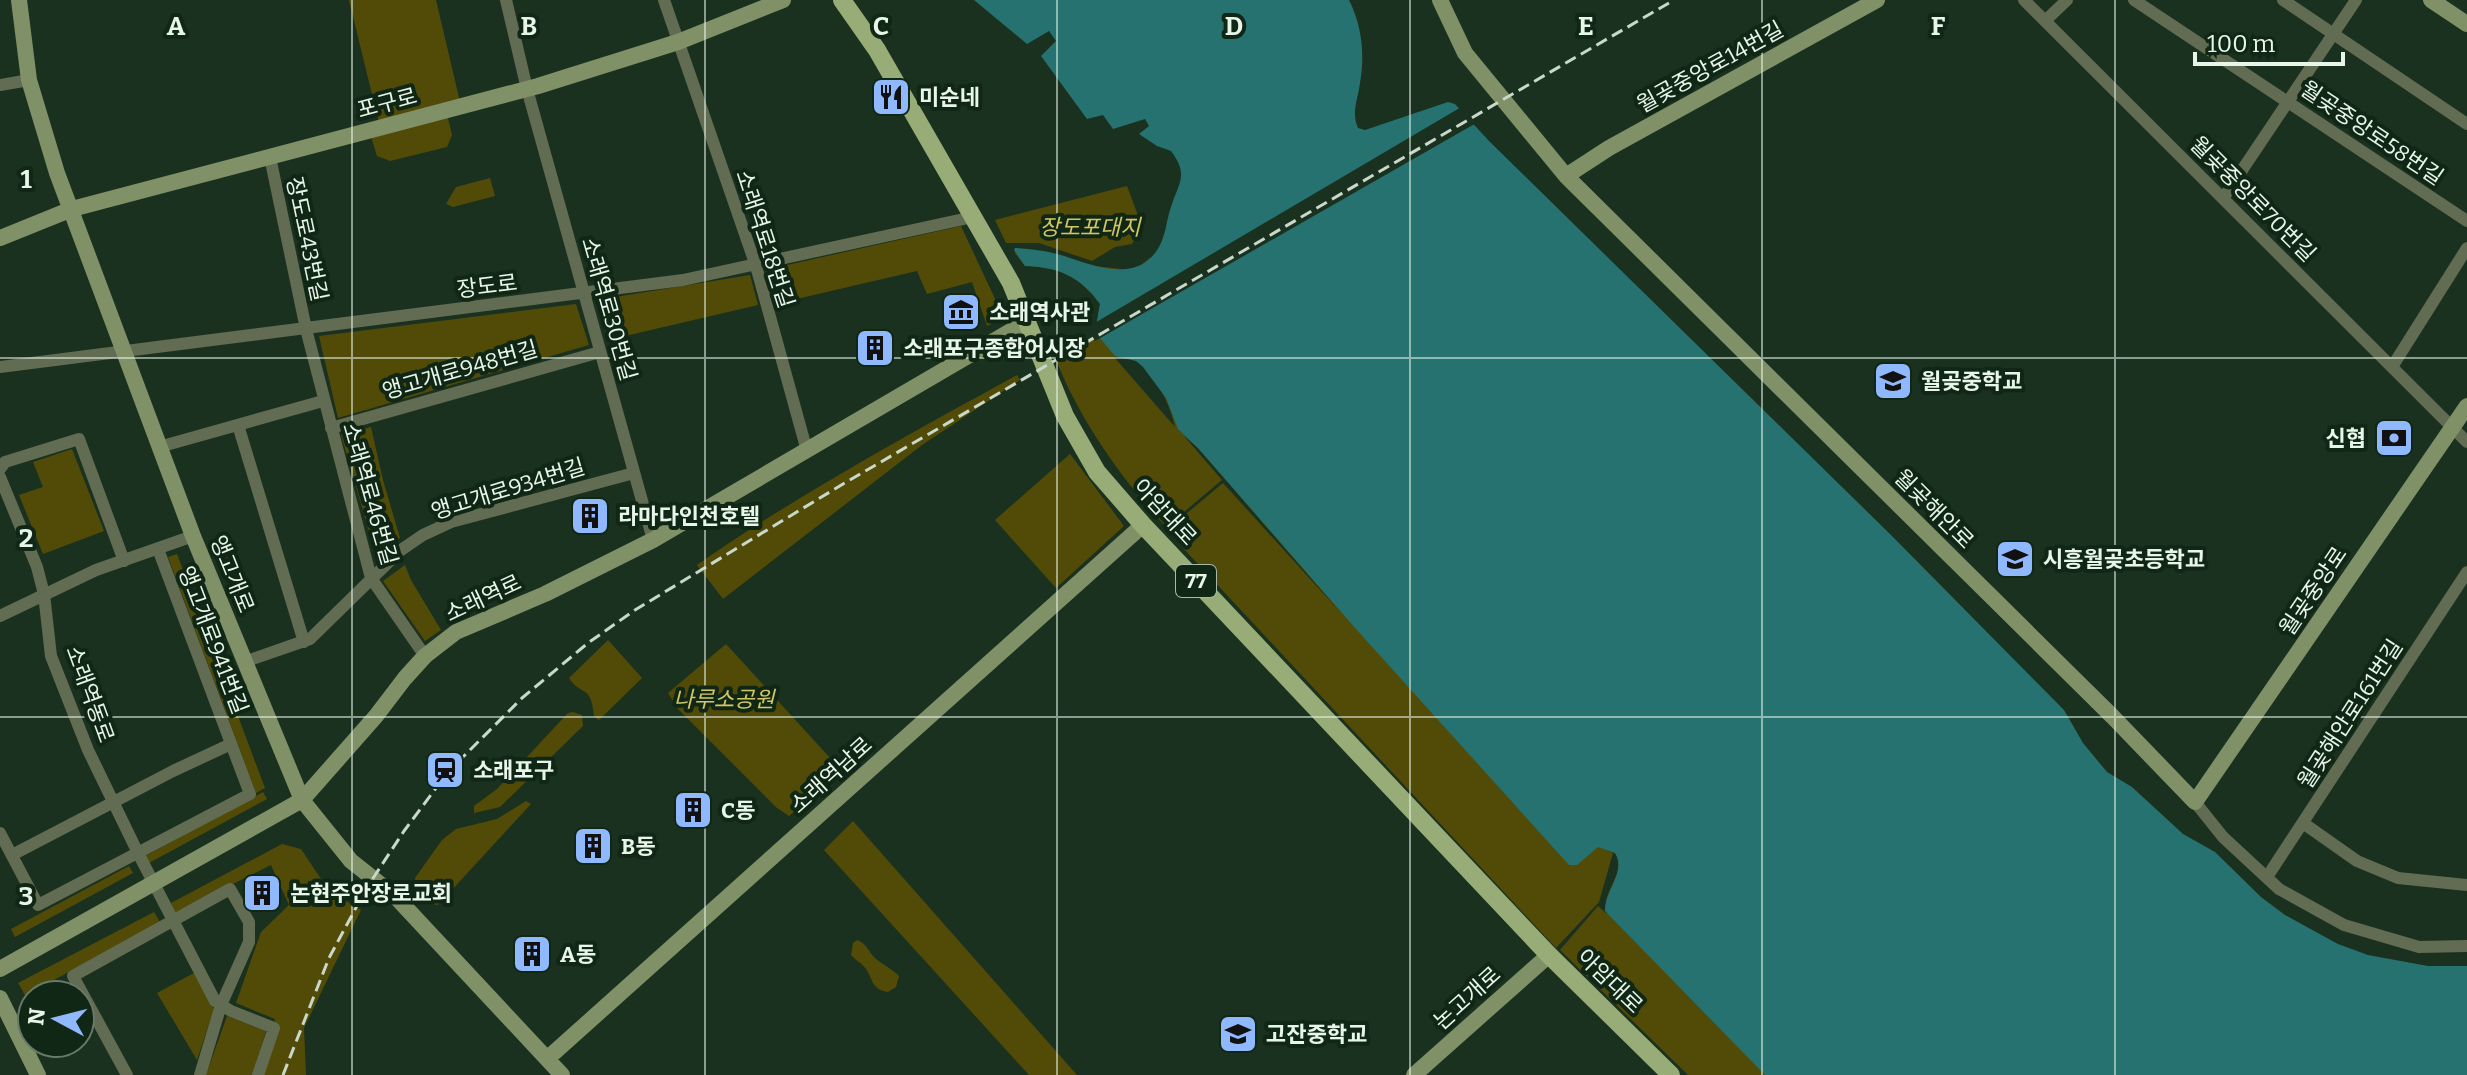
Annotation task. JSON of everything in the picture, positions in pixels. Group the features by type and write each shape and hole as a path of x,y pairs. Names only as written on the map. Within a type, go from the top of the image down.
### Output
{"main road":[{"name":"아암대로","path":"842,0 877,50 1011,283 1065,416 1097,472 1143,525 1549,955 1671,1075"}],"street":[{"name":"앵고개로","path":"19,0 29,80 39,118 193,536 302,800 351,861 394,895 562,1075"},
{"name":"소래역로30번길","path":"506,0 527,89 653,540"},
{"name":"소래역로18번길","path":"664,0 756,266 807,451"},
{"name":"포구로","path":"0,238 72,209 527,89 678,42 783,0"},
{"name":"월곶해안로","path":"1440,0 1465,53 1566,176 2113,717 2195,802 2223,837 2279,889 2344,925 2419,947 2467,946"},
{"name":"월곶중앙로14번길","path":"1566,176 1609,148 1877,0"},
{"name":"월곶중앙로70번길","path":"2024,0 2467,442"},
{"path":"2045,21 2067,0"},
{"name":"월곶중앙로58번길","path":"2134,0 2467,221"},
{"path":"2283,0 2467,124"},
{"path":"2224,197 2356,0"},
{"path":"2431,0 2467,24"},
{"path":"0,85 29,80"},
{"name":"장도로43번길","path":"270,157 306,329"},
{"name":"장도로","path":"0,367 683,280 973,217"},
{"path":"2392,367 2467,248"},
{"name":"소래역로","path":"0,969 302,800 425,656 456,632 545,594 653,540 1028,321"},
{"name":"소래역로46번길","path":"306,329 371,578 425,656"},
{"name":"앵고개로948번길","path":"331,428 600,352"},
{"path":"159,447 323,401"},
{"name":"월곶중앙로","path":"2195,802 2467,406"},
{"path":"238,425 304,642"},
{"path":"0,469 5,462 79,439 124,561"},
{"name":"앵고개로934번길","path":"244,662 304,642 401,550 423,535 451,522 634,473"},
{"path":"0,477 37,567 44,594"},
{"name":"소래역남로","path":"548,1058 1143,525"},
{"name":"앵고개로941번길","path":"0,616 44,594 193,536"},
{"name":"앵고개로941번길","path":"158,549 231,744"},
{"name":"월곶해안로161번길","path":"2267,877 2463,588 2467,572"},
{"name":"소래역동로","path":"44,594 51,656 88,750 173,922 215,1001 221,1005"},
{"path":"0,833 38,905 250,794 231,744 12,855"},
{"path":"2303,823 2357,861 2398,878 2467,885"},
{"path":"127,1075 73,976 230,889 249,922 249,942 221,1005 200,1075"},
{"name":"논고개로","path":"1414,1075 1549,955"},
{"path":"0,998 38,1075"},
{"path":"221,1005 274,1028 258,1075"}],"green space":[{"path":"349,0 436,0 461,106 446,110 452,135 447,147 390,161 377,156 369,130 380,127"},
{"path":"490,178 495,196 453,207 446,204 456,187"},
{"name":"장도포대지","path":"1127,186 1142,226 1132,244 1115,247 1092,261 1039,243 1006,243 995,220"},
{"path":"961,226 1004,318 987,326 972,282 927,294 917,271 775,304 765,270"},
{"path":"1015,248 1064,256 1087,265 1129,270 1151,257 1658,833 1765,1075 1688,1075 1560,950 1598,906 1607,914 1607,899 1618,868 1615,853 1600,847 1613,853 1599,902 1556,948 1184,549 1168,529 1223,483 1341,613 1198,448 1184,436 1222,480 1166,527 1133,489 1090,427 1056,360 1095,336 1100,304 1076,280 1048,268 1025,266 1015,253","holes":["1114,357 1137,361 1146,368 1167,402 1175,427"]},
{"path":"750,275 758,305 608,340 597,300"},
{"path":"576,304 589,345 338,418 319,336"},
{"path":"1017,375 1020,380 922,445 723,599 697,565 814,490"},
{"path":"371,427 400,538 375,552 341,435"},
{"path":"72,449 104,531 43,554 19,495 43,487 33,462"},
{"path":"1070,454 1124,526 1056,588 995,520"},
{"path":"177,554 265,788 256,793 168,557"},
{"path":"405,565 441,630 425,641 383,581"},
{"path":"608,640 642,678 599,720 594,716 588,694 569,678"},
{"name":"나루소공원","path":"726,644 842,771 789,816 777,808 678,709 668,693"},
{"path":"568,713 582,715 583,726 500,807 474,813 474,806 497,789"},
{"path":"263,792 267,799 149,863 145,856"},
{"path":"526,801 531,804 438,905 427,903 416,891 415,878 442,840 456,829 497,819"},
{"path":"853,821 1077,1075 1029,1075 824,850"},
{"path":"282,844 301,849 329,891 361,910 304,1028 306,1075 262,1075 275,1019 236,1003 261,932 289,905 271,865 175,913 171,903"},
{"path":"129,866 133,873 15,937 11,929"},
{"path":"154,912 161,924 56,979 26,979"},
{"path":"857,940 899,976 896,987 888,992 876,987 864,967 851,955 853,943"},
{"path":"194,973 214,1009 197,1060 157,993"},
{"path":"227,1016 266,1031 253,1075 206,1075"}],"water":[{"path":"974,0 1349,0 1360,30 1362,51 1355,111 1358,128 1365,130 1448,102 1455,104 2064,710 2083,743 2107,772 2132,787 2183,834 2215,852 2261,897 2285,915 2338,944 2368,955 2428,966 2467,966 2467,1075 1765,1075 1605,911 1617,874 1615,853 1598,847 1577,865 1569,865 1178,429 1166,398 1143,367 1136,361 1115,356 1095,332 1100,304 1092,294 1076,280 1058,271 1025,266 1015,248 1052,253 1104,268 1130,268 1142,264 1161,243 1179,185 1180,166 1171,151 1139,134 1149,126 1145,119 1113,129 1103,115 1087,119 1041,56 1056,41 1049,31 1027,44"}],"pier":[{"path":"1463,106 1478,122 1095,341 1093,338 1093,324"}],"railway":[{"path":"283,1075 329,958 366,889 404,831 448,772 522,698 588,643 635,610 843,484 1674,0"}],"place":[{"name":"미순네","path":"891,97"},
{"name":"소래역사관","path":"961,312"},
{"name":"소래포구종합어시장","path":"875,348"},
{"name":"월곶중학교","path":"1893,381"},
{"name":"신협","path":"2394,438"},
{"name":"라마다인천호텔","path":"590,516"},
{"name":"시흥월곶초등학교","path":"2015,559"},
{"name":"소래포구","path":"445,770"},
{"name":"C동","path":"693,810"},
{"name":"B동","path":"593,846"},
{"name":"논현주안장로교회","path":"262,893"},
{"name":"A동","path":"532,954"},
{"name":"고잔중학교","path":"1238,1034"}]}
